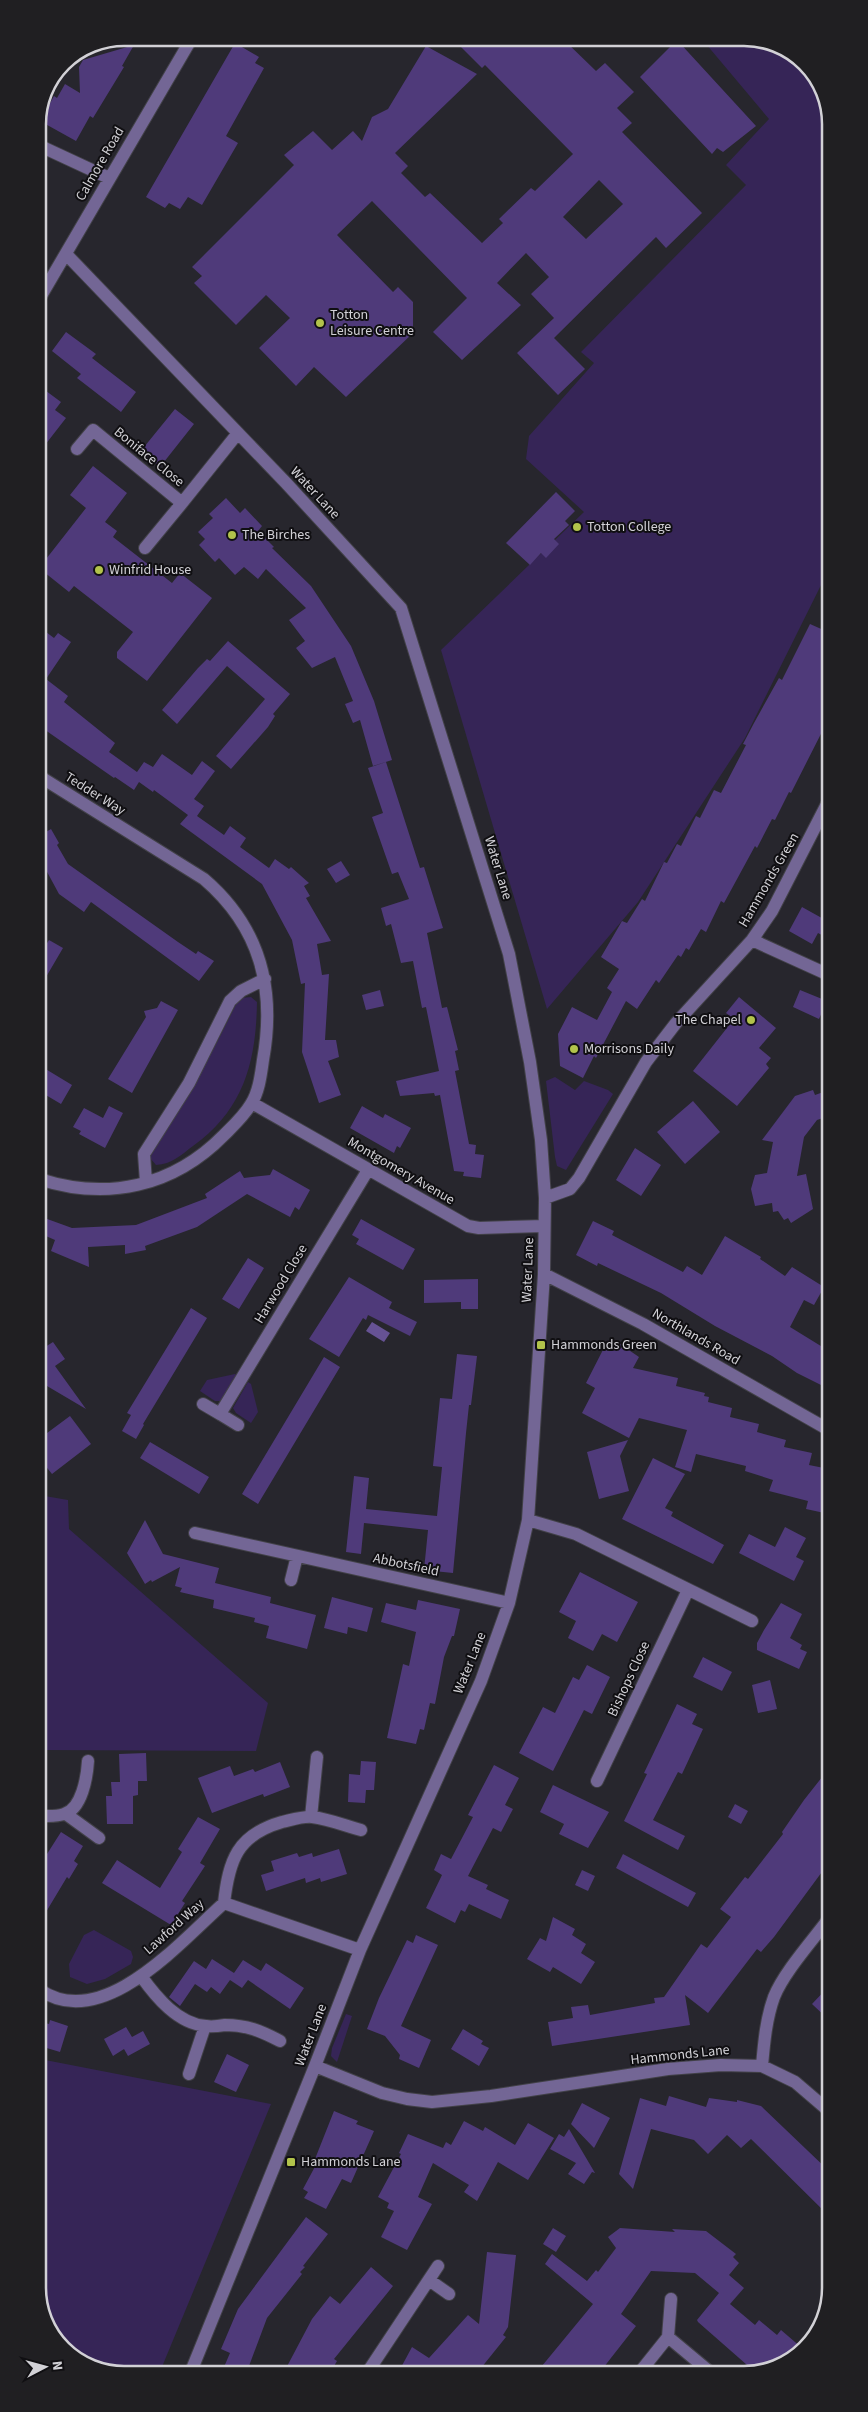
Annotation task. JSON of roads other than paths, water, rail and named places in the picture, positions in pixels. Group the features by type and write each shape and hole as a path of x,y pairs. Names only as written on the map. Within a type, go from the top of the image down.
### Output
{"street":[{"name":"Calmore Road","path":"46,288 187,46"},
{"path":"46,150 109,178"},
{"name":"Water Lane","path":"66,254 238,433 401,608 509,954 530,1062 541,1140 545,1198 544,1274 528,1520 509,1603 480,1681 360,1950 316,2066 193,2366"},
{"name":"Boniface Close","path":"77,449 93,430 182,503"},
{"name":"Boniface Close","path":"145,548 238,433"},
{"name":"Tedder Way","path":"46,781 204,879 225,897 252,941 265,979 268,1016 266,1046 260,1078 252,1103"},
{"name":"Hammonds Green","path":"545,1198 570,1189 579,1178 646,1062 676,1023 752,940 772,912 822,814"},
{"path":"752,940 822,972"},
{"path":"146,1182 144,1154 189,1083 230,1002 242,991 265,979"},
{"path":"46,1181 77,1189 100,1191 146,1182 193,1162 216,1143 252,1103"},
{"name":"Montgomery Avenue","path":"252,1103 468,1226 479,1228 544,1226"},
{"name":"Harwood Close","path":"220,1414 368,1170"},
{"name":"Northlands Road","path":"544,1274 643,1324 822,1426"},
{"path":"202,1404 238,1425"},
{"path":"528,1520 576,1534 752,1622"},
{"name":"Abbotsfield","path":"194,1533 509,1603"},
{"path":"291,1580 297,1556"},
{"name":"Bishops Close","path":"597,1781 688,1590"},
{"path":"311,1816 316,1757"},
{"path":"46,1816 66,1814 74,1807 87,1776 88,1761"},
{"path":"66,1814 99,1838"},
{"path":"224,1903 226,1882 237,1849 252,1835 269,1826 311,1816 361,1830"},
{"name":"Lawford Way","path":"46,1993 63,2001 83,2001 106,1996 125,1988 224,1903 360,1950"},
{"path":"762,2066 766,2029 775,1997 781,1984 822,1928"},
{"path":"141,1976 154,1994 167,2007 185,2019 205,2026 240,2026 259,2029 280,2041"},
{"path":"189,2074 205,2026"},
{"name":"Hammonds Lane","path":"316,2066 382,2093 432,2102 491,2096 668,2069 721,2065 762,2066 795,2082 822,2105"},
{"path":"372,2366 438,2266"},
{"path":"429,2280 449,2294"},
{"path":"645,2366 668,2337 671,2299"},
{"path":"668,2337 703,2366"}],"place":[{"name":"Totton Leisure Centre","path":"320,323"},
{"name":"Totton College","path":"577,527"},
{"name":"The Birches","path":"232,535"},
{"name":"Winfrid House","path":"99,570"},
{"name":"The Chapel","path":"751,1020"},
{"name":"Morrisons Daily","path":"574,1049"},
{"name":"Hammonds Green","path":"541,1345"},
{"name":"Hammonds Lane","path":"291,2162"}]}
